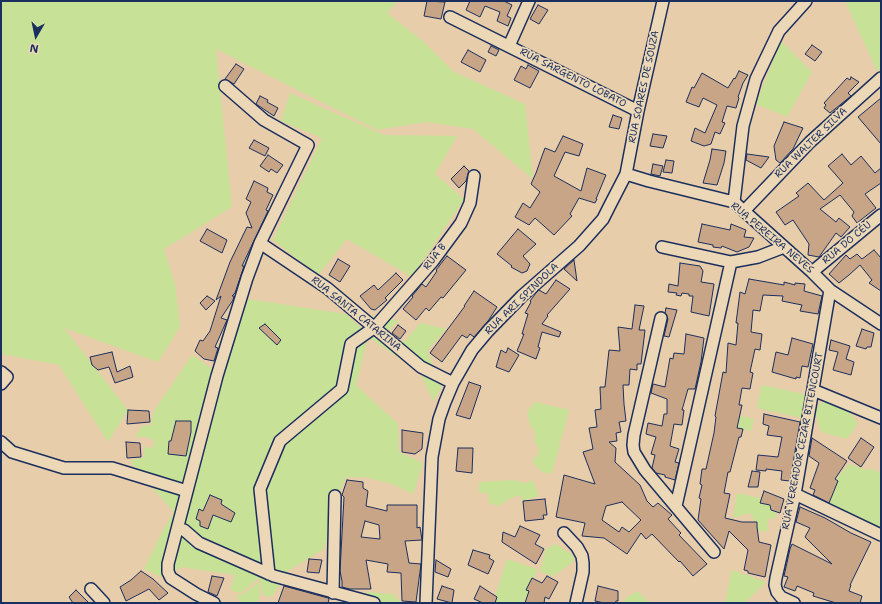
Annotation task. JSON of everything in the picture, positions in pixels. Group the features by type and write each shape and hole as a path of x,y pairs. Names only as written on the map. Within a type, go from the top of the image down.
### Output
{"street":[{"name":"RUA SARGENTO LOBATO","path":"529,1 509,46 638,111"},
{"name":"RUA SOARES DE SOUZA","path":"626,174 638,111 663,1"},
{"path":"734,202 743,126 756,79 779,31 806,1"},
{"path":"450,17 509,46"},
{"name":"RUA WALTER SILVA","path":"744,211 810,142 881,78"},
{"path":"214,603 170,578 168,564 217,376 247,278 260,243 308,146 264,120 225,86"},
{"name":"RUA PEREIRA NEVES","path":"626,174 734,202 784,246 830,290 881,324"},
{"name":"RUA ARI SPINDOLA","path":"426,603 432,456 440,419 453,383 472,350 488,331 522,296 579,246 603,219 626,174"},
{"name":"RUA B","path":"269,574 260,489 280,441 342,389 351,344 375,327 433,261 461,223 470,204 474,176"},
{"name":"RUA DO CÉU","path":"812,272 881,215"},
{"name":"RUA SANTA CATARINA","path":"260,243 327,288 421,367 453,383"},
{"path":"662,246 731,262 758,257 784,246"},
{"path":"676,506 731,262"},
{"name":"RUA VEREADOR CEZAR BITENCOURT","path":"794,603 781,597 777,592 775,585 795,494 830,290"},
{"path":"662,318 644,390 633,445 638,460 645,470 714,552"},
{"path":"1,372 7,378 1,384"},
{"path":"813,390 881,418"},
{"path":"1,442 12,452 64,468 112,468 187,491"},
{"path":"795,494 881,535"},
{"path":"332,593 335,496"},
{"path":"184,530 199,543 269,574 332,593 374,603"},
{"path":"564,533 577,547 582,556 583,572 577,599"},
{"path":"91,589 104,603"}],"green space":[{"path":"1,1 398,1 387,13 424,42 454,72 525,104 533,179 473,129 426,122 377,130 216,49 232,207 164,249 175,284 180,327 158,362 64,328 128,410 108,442 59,365 1,354"},
{"path":"845,1 881,1 881,68 877,71"},
{"path":"781,41 812,72 787,117 756,104"},
{"path":"290,93 384,135 457,136 435,174 464,199 412,277 347,239 318,275 273,240 322,138 281,121"},
{"path":"248,299 346,314 361,328 368,315 399,320 388,331 398,341 405,341 420,323 446,329 427,351 442,386 433,401 420,372 368,337 356,385 398,424 399,452 423,463 413,494 392,484 364,477 346,477 340,491 324,549 289,570 272,597 263,595 259,578 241,593 230,590 235,575 181,567 164,578 144,569 163,530 174,512 137,471 130,461 144,457 144,447 153,448 154,441 147,437 135,437 143,425 151,426 154,411 192,355 214,370 221,356 220,342"},
{"path":"762,385 808,395 802,418 757,408"},
{"path":"830,400 845,407 858,423 847,439 822,432 819,426 816,413 819,404"},
{"path":"535,402 569,410 552,474 542,472 533,463 533,458 537,457 539,449 535,443 535,432 530,425 527,412"},
{"path":"740,416 754,419 751,431 737,428"},
{"path":"849,464 864,469 875,470 881,473 881,530 825,507 837,478"},
{"path":"513,480 525,483 533,480 539,496 523,501 520,495 511,498 498,506 489,503 488,493 479,493 479,482"},
{"path":"737,493 778,502 776,518 768,519 767,532 756,530 755,521 750,513 733,518"},
{"path":"556,544 574,556 573,562 553,576 540,572 546,549"},
{"path":"507,559 537,569 526,603 493,603"},
{"path":"732,570 766,582 745,603 725,603"},
{"path":"259,582 260,596 257,603 239,603 240,600 237,598 238,594 242,595"},
{"path":"638,591 650,603 624,603 626,598"},
{"path":"368,592 393,594 401,603 349,603 348,601"}],"building":[{"path":"427,1 445,2 441,19 424,16"},
{"path":"470,1 504,1 512,5 507,16 511,18 508,26 497,21 500,12 485,6 480,17 466,10"},
{"path":"538,5 548,10 539,24 530,19"},
{"path":"812,45 822,52 815,61 805,54"},
{"path":"491,46 499,50 496,56 488,52"},
{"path":"468,50 486,60 480,72 461,62"},
{"path":"236,64 244,69 234,84 225,79"},
{"path":"528,65 539,71 530,88 514,80 521,66 526,69"},
{"path":"739,71 748,75 743,83 736,108 727,106 722,122 725,123 720,134 715,132 711,144 704,146 691,141 695,128 705,133 717,105 703,98 699,107 686,102 692,87 694,88 702,73 728,88"},
{"path":"851,77 859,82 848,93 851,96 830,113 824,108 826,105 824,103 847,78 850,80"},
{"path":"260,96 278,108 274,116 256,104"},
{"path":"881,98 881,144 858,117"},
{"path":"613,115 622,118 619,129 609,127"},
{"path":"784,122 803,128 793,149 780,163 776,160 774,146"},
{"path":"653,134 667,136 663,148 650,146"},
{"path":"563,136 583,144 579,156 565,152 554,176 581,191 587,168 606,175 595,203 579,198 570,214 572,216 554,235 535,218 529,225 515,217 523,203 530,208 540,192 531,184 545,148 555,152"},
{"path":"254,140 269,148 265,156 249,148"},
{"path":"712,149 726,151 717,185 703,183"},
{"path":"747,154 769,157 761,168 746,160"},
{"path":"842,154 851,165 861,156 875,173 881,168 881,183 865,194 876,208 857,223 852,216 854,212 840,195 820,209 836,222 839,218 850,227 841,237 836,233 819,257 808,255 809,244 793,220 785,225 776,212 799,196 796,193 808,183 824,200 843,183 828,166"},
{"path":"268,155 283,165 277,173 271,169 269,172 260,166"},
{"path":"666,160 674,161 672,173 663,172"},
{"path":"653,164 663,166 660,176 651,174"},
{"path":"464,166 469,171 466,181 459,188 451,179"},
{"path":"254,181 268,188 267,192 273,195 266,210 268,211 242,266 244,266 235,293 232,296 234,296 233,300 221,318 227,320 215,347 218,348 214,361 204,359 195,351 200,340 203,341 210,331 221,296 216,300 230,262 247,227 252,228 246,213 251,202 246,199"},
{"path":"702,224 730,230 731,224 746,230 744,237 754,238 749,247 737,252 722,246 721,248 713,247 713,245 698,242"},
{"path":"207,229 227,240 222,253 200,241"},
{"path":"518,229 536,244 523,256 530,264 527,271 522,273 511,267 512,266 497,254"},
{"path":"874,250 881,258 881,291 869,283 872,280 860,265 839,283 829,274 846,255 850,259 857,254 862,259"},
{"path":"447,256 466,270 443,298 441,297 429,311 426,308 416,320 403,309 422,284 426,287 437,271 436,270"},
{"path":"338,259 350,266 340,282 329,275"},
{"path":"574,260 577,281 564,269"},
{"path":"680,263 700,266 703,271 701,282 714,284 709,316 691,312 693,296 682,293 681,296 676,295 677,293 668,292 669,284 678,286"},
{"path":"396,273 403,280 385,298 387,300 375,310 371,309 360,296 374,285 378,290"},
{"path":"749,279 784,285 784,282 795,285 795,283 805,284 804,291 822,296 818,314 800,311 802,305 782,301 783,296 763,295 760,311 753,310 751,332 762,334 760,350 755,349 750,372 753,373 750,389 742,388 739,405 742,405 737,428 743,429 741,437 739,437 730,472 728,472 724,493 730,494 725,518 742,522 757,522 759,542 771,545 765,577 748,573 748,571 744,570 748,550 729,531 724,549 698,520 701,499 699,498 702,485 700,484 702,469 706,469 714,433 715,416 723,372 726,373 728,343 736,345 738,323 736,323 740,292 745,294"},
{"path":"556,280 570,289 547,315 548,316 542,324 561,332 559,337 542,332 538,347 540,348 536,359 517,351 524,334 522,334 528,314 525,313 531,302 530,301 536,293 539,290 546,294"},
{"path":"474,291 497,307 488,321 474,337 470,334 467,338 462,335 442,362 430,353 465,306"},
{"path":"207,296 215,301 206,310 200,303"},
{"path":"635,305 644,306 639,330 645,330 641,364 637,364 637,370 630,369 629,385 623,385 626,421 619,422 621,432 616,433 617,441 609,442 616,448 615,462 640,485 647,501 653,507 658,503 672,515 668,519 681,533 679,535 707,564 693,576 652,534 646,539 641,533 627,554 604,538 582,536 585,523 556,517 564,475 595,484 583,452 593,449 589,428 597,427 595,410 601,409 600,387 605,387 609,350 620,351 618,327 632,329","holes":["622,502 641,520 629,532 622,527 619,532 602,520 606,506"]},
{"path":"666,308 677,310 669,337 664,336 668,319 665,313"},
{"path":"265,324 281,340 277,345 259,328"},
{"path":"398,325 406,331 400,339 392,333"},
{"path":"862,329 874,333 871,347 867,347 866,349 856,346"},
{"path":"686,334 704,338 701,362 695,389 688,389 682,410 684,410 682,425 674,424 670,446 679,449 675,462 679,463 675,480 665,477 665,475 656,473 652,468 655,455 651,454 656,437 646,434 648,423 662,426 664,414 667,414 667,399 651,393 653,384 665,387 670,358 673,359 674,353 684,354"},
{"path":"792,338 813,344 808,367 802,366 800,378 796,377 796,379 772,372 776,352 788,355"},
{"path":"831,340 850,346 846,359 854,362 851,375 833,370 838,352 829,350"},
{"path":"508,348 519,355 509,372 496,367 501,350 506,353"},
{"path":"112,352 117,372 130,366 133,377 115,383 109,367 98,370 92,365 90,357"},
{"path":"469,382 481,386 470,419 456,415"},
{"path":"128,410 149,411 150,422 127,424"},
{"path":"764,414 800,422 790,481 781,480 782,471 766,469 766,471 756,470 758,455 778,457 782,437 767,435 769,426 763,424"},
{"path":"176,421 191,421 191,432 186,456 168,454 169,441 171,441"},
{"path":"402,430 423,433 422,449 415,454 402,452"},
{"path":"812,438 847,461 835,479 838,481 829,503 813,495 815,490 810,488 819,463 809,456"},
{"path":"861,438 874,447 861,467 848,458"},
{"path":"126,442 140,443 141,457 127,458"},
{"path":"458,448 473,448 472,473 456,471"},
{"path":"752,471 760,472 758,487 748,487"},
{"path":"347,480 363,482 363,488 368,491 366,506 387,511 387,505 417,505 417,528 420,527 422,540 405,541 409,563 421,564 416,602 402,601 401,573 387,572 388,564 366,560 371,589 350,589 342,587 340,571 344,497 342,495","holes":["365,521 379,525 380,539 361,537"]},
{"path":"764,491 784,499 780,513 771,510 770,505 760,503"},
{"path":"210,495 222,500 221,504 235,513 231,522 213,515 208,529 200,526 200,521 196,519 199,509 203,511"},
{"path":"545,499 547,515 543,515 544,519 525,521 523,501"},
{"path":"800,507 871,542 850,585 849,591 862,596 860,603 836,603 813,596 814,593 797,586 795,591 784,587 788,577 784,576 792,544 832,564 805,537 810,528 796,522"},
{"path":"520,526 540,535 535,544 544,549 536,564 502,542 503,532 515,537"},
{"path":"473,550 490,555 489,558 494,561 488,574 468,565"},
{"path":"309,559 322,560 319,573 307,572"},
{"path":"436,560 451,569 448,577 435,572"},
{"path":"141,571 153,579 168,593 159,600 149,589 126,601 120,587"},
{"path":"212,576 224,578 217,596 208,592"},
{"path":"547,576 558,582 549,599 545,597 544,603 525,603 529,591 526,590 532,578 542,583"},
{"path":"284,586 328,598 328,603 278,603"},
{"path":"442,586 454,590 452,603 437,599"},
{"path":"480,586 497,597 495,603 483,603 474,599"},
{"path":"598,586 618,591 618,601 615,603 604,603 595,601"},
{"path":"76,590 89,603 73,603 69,597"}]}
